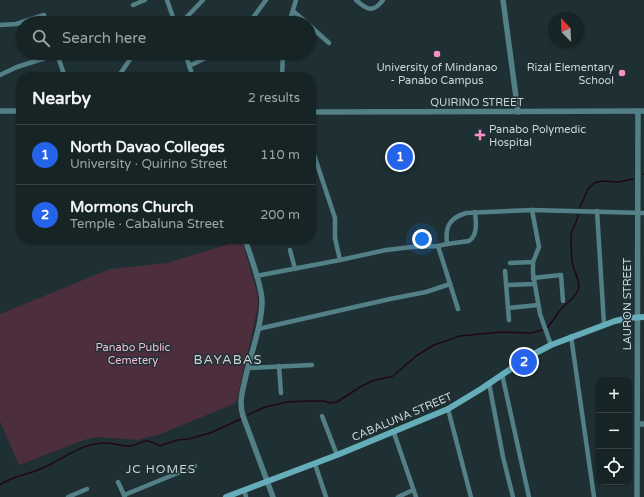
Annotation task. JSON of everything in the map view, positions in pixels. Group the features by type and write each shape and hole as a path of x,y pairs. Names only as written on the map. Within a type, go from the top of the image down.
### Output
{"main road":[{"name":"CABALUNA STREET","path":"226,497 245,494 268,481 337,455 448,409 489,384 530,356 571,336 615,321 641,317"}],"street":[{"path":"132,6 145,0"},
{"path":"167,0 173,16"},
{"path":"188,16 203,0"},
{"path":"254,16 266,0"},
{"path":"291,16 296,0"},
{"path":"356,0 364,6 372,9 377,7 383,0"},
{"path":"503,0 518,112"},
{"path":"293,11 299,16"},
{"path":"0,25 16,24"},
{"path":"316,31 329,43"},
{"path":"0,75 17,67 40,60"},
{"path":"61,60 64,72"},
{"path":"121,72 130,60"},
{"path":"187,60 191,72"},
{"path":"189,66 201,60"},
{"path":"282,60 282,72"},
{"path":"0,111 16,111"},
{"name":"QUIRINO STREET","path":"316,112 641,111"},
{"name":"LAURON STREET","path":"637,497 641,317 641,111"},
{"path":"316,161 335,218 335,238 340,260"},
{"path":"447,244 447,233 450,221 456,216 462,214 532,210 641,213"},
{"path":"532,210 539,246 533,262 533,278 538,305 551,345"},
{"path":"597,211 604,324"},
{"path":"256,276 386,250 438,246 469,241 472,239 475,231 476,212"},
{"path":"246,244 262,301 258,329 248,368 241,405 243,416 273,497"},
{"path":"438,246 458,309"},
{"path":"290,250 295,269"},
{"path":"510,263 533,262"},
{"path":"505,271 509,320"},
{"path":"533,278 560,275 563,301"},
{"path":"258,329 426,292 450,284"},
{"path":"506,286 534,284"},
{"path":"508,308 538,305"},
{"path":"571,336 594,497"},
{"path":"248,368 312,365"},
{"path":"279,366 281,393"},
{"path":"502,374 528,497"},
{"path":"489,384 503,457 513,497"},
{"path":"448,409 472,497"},
{"path":"322,416 337,455"},
{"path":"638,424 644,424"},
{"path":"394,432 416,497"},
{"path":"314,464 326,497"},
{"path":"118,482 124,496 195,466"},
{"path":"68,497 87,489"},
{"path":"398,497 414,490"}],"green space":[{"name":"Panabo Public Cemetery","path":"229,244 243,244 257,293 258,307 236,403 158,435 137,440 97,437 84,440 19,465 0,421 0,314 110,269 167,263"}],"waterway":[{"path":"580,207 588,189 594,183 602,181 619,182 633,179"},
{"path":"547,328 560,310 577,293 579,287 573,266 571,247 572,230 577,221 578,215"},
{"path":"248,415 265,407 287,402 337,402 372,381 393,376 416,356 434,345 460,336 501,332 531,333 542,330"},
{"path":"0,485 14,478 48,466 87,446 105,443 132,446 144,441 153,442 160,446 177,440 189,439 210,433 241,419"}],"place":[{"name":"University of Mindanao - Panabo Campus","path":"437,54"},
{"name":"Rizal Elementary School","path":"622,73"},
{"name":"Panabo Polymedic Hospital","path":"480,135"},
{"name":"North Davao Colleges","path":"400,157"},
{"name":"Mormons Church","path":"524,362"}],"district":[{"name":"BAYABAS","path":"228,360"},
{"name":"JC HOMES","path":"161,469"}]}
